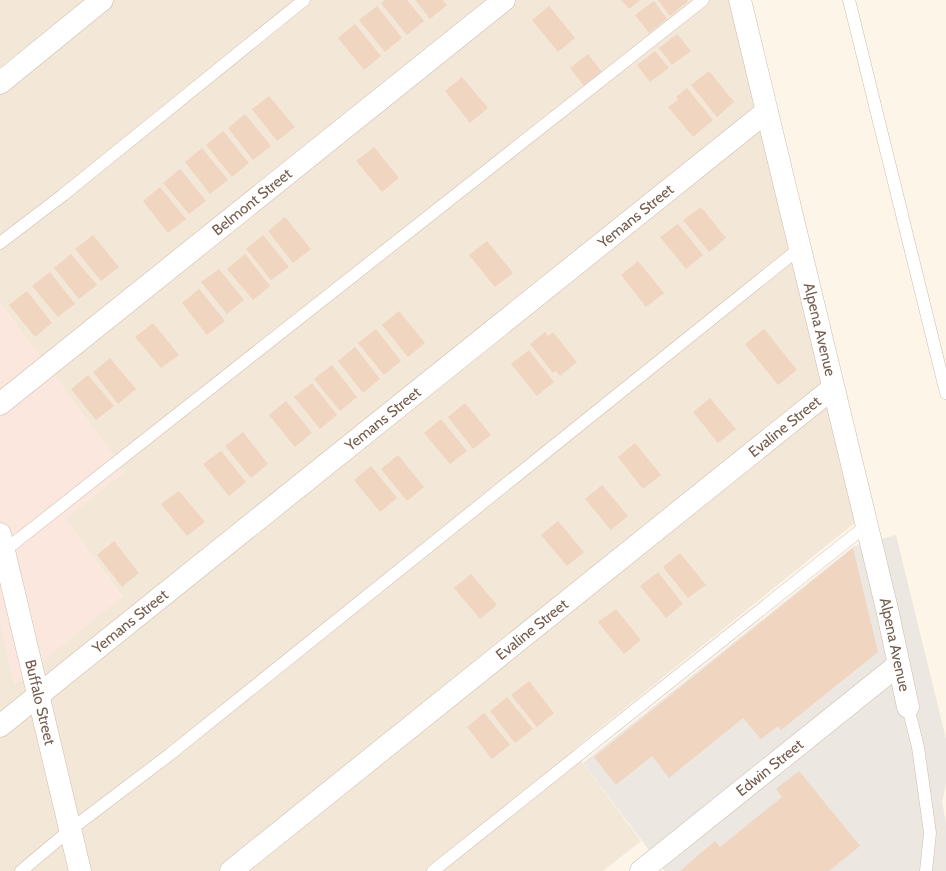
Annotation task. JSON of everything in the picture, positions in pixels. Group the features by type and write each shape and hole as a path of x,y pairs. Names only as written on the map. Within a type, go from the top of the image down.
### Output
{"street":[{"path":"0,83 102,0"},
{"name":"Belmont Street","path":"0,404 504,0"},
{"name":"Alpena Avenue","path":"740,0 887,609 908,707"},
{"name":"Yemans Street","path":"0,726 766,111"},
{"name":"Evaline Street","path":"231,871 834,388"},
{"name":"Buffalo Street","path":"2,543 80,871"},
{"name":"Edwin Street","path":"641,871 898,665"}],"lane":[{"path":"0,243 304,0"},
{"path":"2,543 703,0"},
{"path":"849,0 946,393"},
{"path":"21,871 70,830 175,750 800,248"},
{"path":"433,871 867,525"},
{"path":"908,707 918,747 930,833 926,871"}],"shaded area":[{"path":"0,0 729,0 857,521 573,750 641,841 603,871 0,871 0,622 15,684 122,596 65,519 125,471 0,302"},
{"path":"0,302 125,471 65,519 122,597 15,684 0,622"},
{"path":"896,535 946,739 946,783 942,802 946,823 946,871 665,871 583,763 854,546"}],"building":[{"path":"385,0 407,0 424,21 407,35 381,3"},
{"path":"415,0 443,0 447,5 430,19"},
{"path":"621,0 640,0 629,9"},
{"path":"658,0 687,0 688,1 670,16"},
{"path":"654,1 667,19 649,33 635,15"},
{"path":"377,6 402,38 385,52 359,20"},
{"path":"549,6 575,38 558,52 532,20"},
{"path":"355,24 381,56 364,70 338,38"},
{"path":"677,34 691,51 672,65 659,48"},
{"path":"655,51 669,68 650,82 637,65"},
{"path":"588,54 602,72 584,86 570,68"},
{"path":"709,71 734,102 717,117 691,85"},
{"path":"462,77 488,108 470,123 445,91"},
{"path":"687,88 713,120 693,137 668,107 678,100 676,97"},
{"path":"269,96 295,127 277,141 252,109"},
{"path":"245,114 271,146 253,160 228,128"},
{"path":"223,131 249,163 232,177 206,145"},
{"path":"374,147 399,178 382,192 356,161"},
{"path":"202,148 228,180 210,194 185,162"},
{"path":"180,169 206,201 189,214 163,183"},
{"path":"160,187 186,219 168,233 143,201"},
{"path":"701,207 726,238 709,252 683,220"},
{"path":"285,217 311,249 293,263 268,231"},
{"path":"678,224 703,255 686,269 660,237"},
{"path":"93,235 119,267 101,281 75,249"},
{"path":"263,235 289,267 271,280 246,249"},
{"path":"487,241 513,273 495,287 469,255"},
{"path":"71,254 97,285 79,299 54,268"},
{"path":"245,254 270,286 253,300 227,269"},
{"path":"638,261 664,293 646,307 621,275"},
{"path":"219,269 244,300 227,314 201,282"},
{"path":"50,272 75,304 58,317 32,286"},
{"path":"199,289 225,321 207,335 182,303"},
{"path":"27,291 52,323 35,337 9,305"},
{"path":"399,311 425,343 408,357 382,325"},
{"path":"153,323 179,355 161,368 135,337"},
{"path":"376,329 401,361 384,375 358,343"},
{"path":"764,329 797,370 778,385 745,344"},
{"path":"545,332 548,336 553,332 577,362 560,376 556,371 553,373 530,344"},
{"path":"355,347 380,379 363,393 338,361"},
{"path":"529,350 554,382 537,396 511,364"},
{"path":"110,358 136,389 118,404 93,372"},
{"path":"332,365 357,397 340,411 314,379"},
{"path":"88,375 114,406 96,420 71,389"},
{"path":"312,383 337,415 320,429 294,397"},
{"path":"710,398 736,429 718,443 693,412"},
{"path":"286,401 312,433 295,447 269,415"},
{"path":"465,403 491,435 473,449 448,417"},
{"path":"441,419 467,451 450,464 424,433"},
{"path":"243,432 268,464 251,478 225,446"},
{"path":"635,443 661,475 643,489 618,457"},
{"path":"221,451 246,482 229,496 203,464"},
{"path":"398,455 424,487 407,501 381,469"},
{"path":"371,466 397,498 380,512 354,480"},
{"path":"602,485 628,516 611,530 585,499"},
{"path":"179,491 205,522 187,536 161,504"},
{"path":"558,521 584,552 567,566 541,535"},
{"path":"114,541 139,573 122,587 97,555"},
{"path":"853,548 878,652 781,730 778,726 761,739 743,718 669,778 652,756 616,785 594,757"},
{"path":"680,553 706,585 688,598 663,567"},
{"path":"658,572 683,604 666,618 640,586"},
{"path":"471,574 497,605 480,619 454,588"},
{"path":"616,609 641,640 624,654 598,622"},
{"path":"529,681 554,713 537,727 511,695"},
{"path":"507,697 533,729 515,743 490,711"},
{"path":"484,713 510,745 492,759 467,727"},
{"path":"799,771 860,846 829,871 680,871 715,841 720,847 782,797 776,789"}]}
